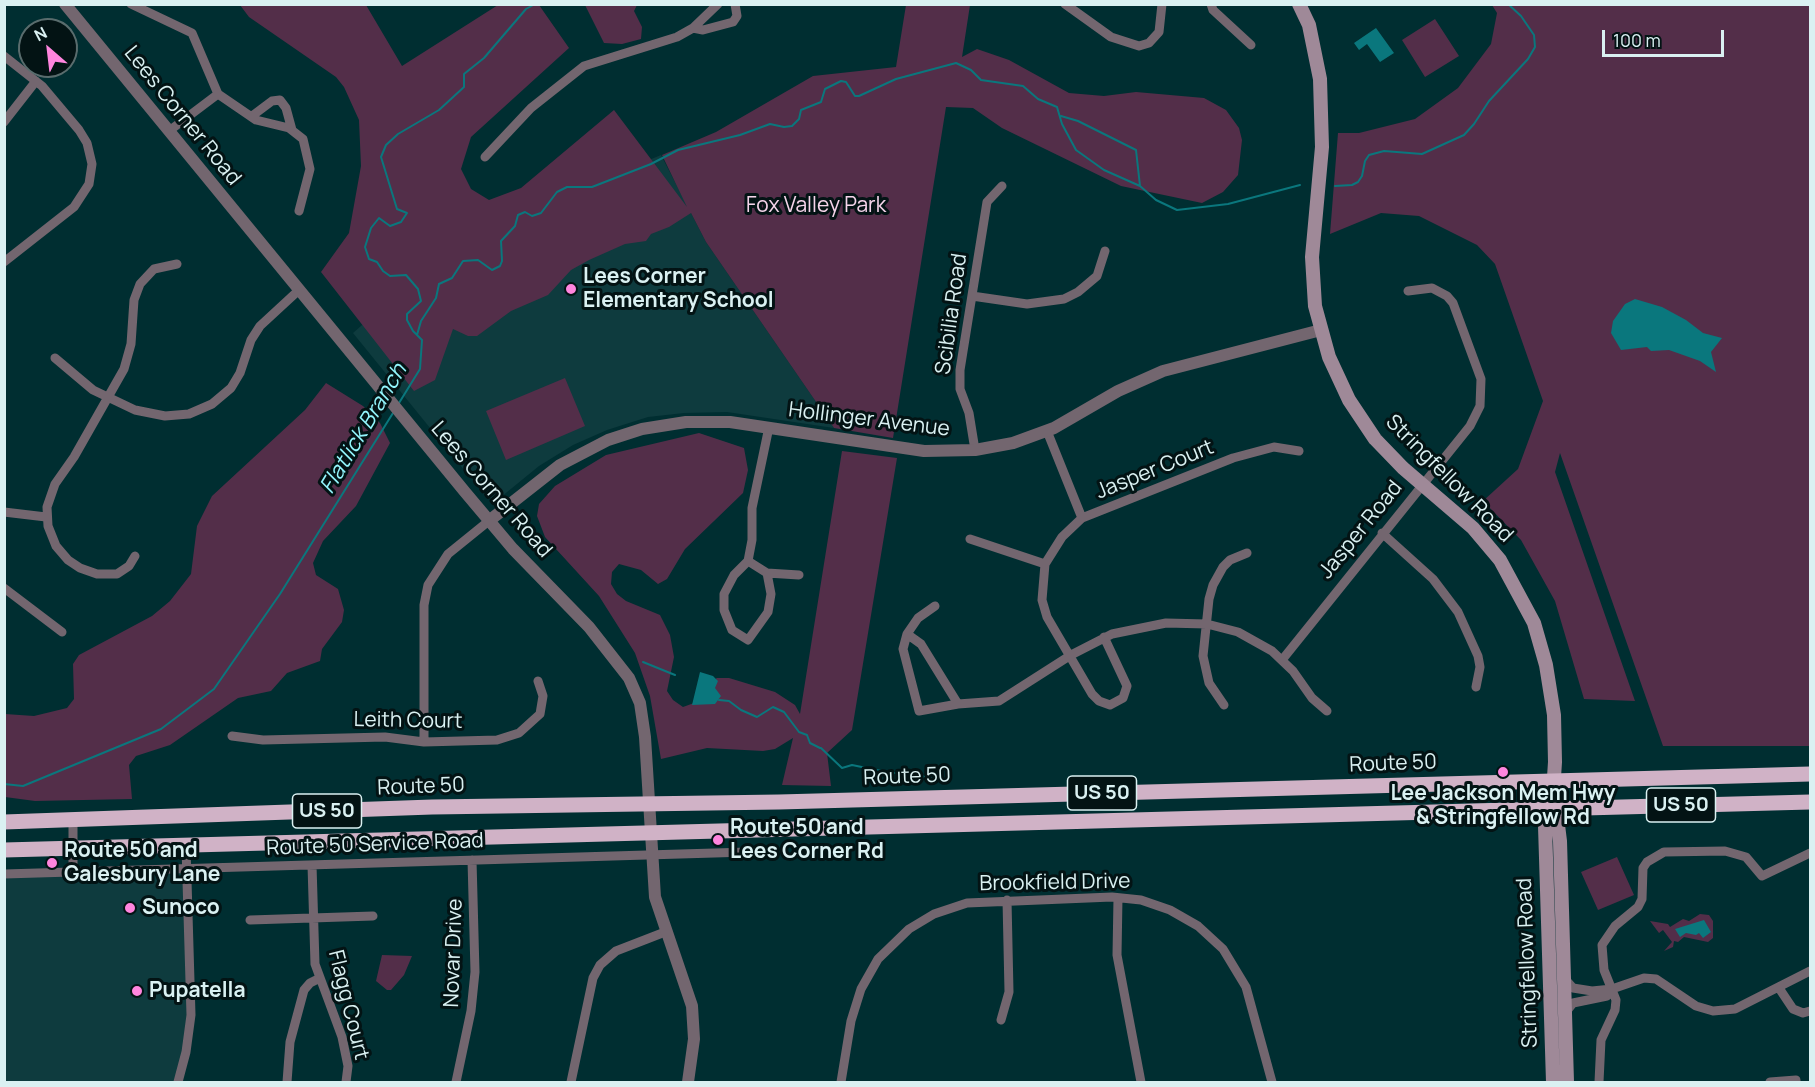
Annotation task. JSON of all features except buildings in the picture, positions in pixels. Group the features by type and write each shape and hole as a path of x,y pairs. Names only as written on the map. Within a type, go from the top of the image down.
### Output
{"highway":[{"name":"Route 50","path":"4,822 432,807 651,804 1554,780 1570,782 1810,774"},
{"name":"US 50","path":"4,850 186,847 1810,802"}],"main road":[{"name":"Stringfellow Road","path":"1299,4 1309,25 1316,52 1322,99 1322,147 1312,257 1316,306 1321,330 1338,379 1362,420 1386,452 1485,541 1513,579 1534,623 1550,687 1554,715 1554,780 1552,808 1545,826 1552,1083"},
{"name":"Stringfellow Road","path":"1552,808 1558,825 1560,841 1567,1083"}],"street":[{"name":"Lees Corner Road","path":"64,4 396,408 490,520 589,627 629,678 640,703 651,804 655,897 692,1006 694,1039 688,1083"},
{"path":"131,4 192,33 218,94 252,116 292,130 303,139 310,169 298,211"},
{"path":"485,157 531,108 584,66 677,37 693,28 718,4"},
{"path":"693,28 703,30 733,22 737,16 735,4"},
{"path":"1065,4 1111,37 1139,46 1149,43 1159,32 1162,4"},
{"path":"1211,4 1213,10 1251,45"},
{"path":"4,56 36,81 84,136 91,157 90,178 83,196 74,207 4,262"},
{"path":"4,122 36,81"},
{"path":"170,131 218,94"},
{"path":"252,116 272,100 280,100 286,108 292,130"},
{"name":"Scibilia Road","path":"975,450 969,412 959,380 987,202 1002,186"},
{"path":"972,296 1027,304 1064,298 1078,292 1097,276 1105,251"},
{"path":"135,556 129,566 117,574 97,574 80,568 56,546 46,517 55,484 74,457 108,399 128,357 134,300 140,284 154,269 177,264"},
{"name":"Jasper Road","path":"1282,660 1474,418 1482,388 1477,366 1453,303 1447,296 1432,288 1408,291"},
{"path":"55,358 108,399 157,416 181,416 204,408 225,394 236,380 260,326 299,290"},
{"name":"Hollinger Avenue","path":"490,520 560,465 583,451 625,434 659,425 703,421 769,427 924,451 975,450 1013,443 1047,431 1076,417 1118,391 1162,371 1321,330"},
{"path":"767,573 771,594 768,612 748,639 732,630 724,610 724,594 734,575 748,561 752,540 752,508 769,427"},
{"path":"1047,431 1082,518"},
{"name":"Jasper Court","path":"1104,637 1127,686 1123,698 1110,705 1100,701 1092,694 1047,617 1042,600 1045,564 1053,548 1082,518 1233,458 1274,447 1299,452"},
{"path":"4,512 46,517"},
{"path":"424,742 423,605 428,585 447,555 490,520"},
{"path":"1382,533 1433,579 1458,612 1478,656 1480,667 1476,687"},
{"path":"970,539 1045,564"},
{"path":"1224,705 1209,683 1203,656 1209,599 1218,574 1230,560 1247,553"},
{"path":"748,561 767,573 799,575"},
{"path":"4,588 62,632"},
{"path":"934,606 918,618 907,634 903,649 919,711 958,704 999,701 1071,655 1104,637 1148,625 1188,622 1207,624 1247,636 1282,660 1312,698 1327,711"},
{"path":"907,634 921,644 958,704"},
{"name":"Leith Court","path":"232,736 263,740 385,737 424,742 497,740 519,733 540,714 543,696 538,681"},
{"path":"73,820 74,872"},
{"path":"178,1083 191,1015 186,847"},
{"name":"Route 50 Service Road","path":"4,874 747,852"},
{"path":"1599,1083 1601,1040 1615,1010 1616,1000 1602,961 1602,945 1615,926 1638,907 1642,899 1643,868 1652,858 1664,852 1733,852 1750,861 1762,876 1810,853"},
{"name":"Novar Drive","path":"456,1083 475,981 472,860"},
{"name":"Flagg Court","path":"312,865 315,964 342,1037 348,1066 346,1083"},
{"path":"1118,897 1117,955 1141,1083"},
{"name":"Brookfield Drive","path":"841,1083 855,1005 869,973 889,946 921,921 948,908 987,900 1118,897 1141,900 1170,910 1198,926 1223,949 1246,987 1272,1083"},
{"path":"1001,1020 1010,992 1007,900"},
{"path":"250,920 373,916"},
{"path":"572,1083 593,978 600,964 616,951 665,932"},
{"path":"1564,970 1569,985 1578,991 1611,990 1633,981 1656,979 1696,1006 1713,1011 1735,1009 1810,971"},
{"path":"286,1083 290,1042 303,990 320,978"},
{"path":"1779,988 1792,1009 1803,1013 1810,1011"},
{"path":"1565,1017 1568,1007 1573,1003 1607,996 1611,990"},
{"path":"1770,1083 1770,1080 1796,1080 1796,1083"}],"shaded area":[{"name":"Lees Corner Elementary School","path":"661,155 706,242 834,428 727,412 648,417 607,430 573,445 539,466 501,497 493,499 486,497 353,333 486,216 606,178"},
{"path":"187,868 190,1030 174,1082 5,1082 4,874"}],"green space":[{"name":"Fox Valley Park","path":"240,5 366,5 402,66 498,5 539,5 569,48 471,137 461,169 471,189 489,200 521,188 614,110 687,207 662,155 716,132 813,76 896,67 906,5 970,5 962,57 977,49 1009,60 1069,93 1104,96 1136,92 1204,98 1226,110 1239,128 1242,140 1238,175 1223,192 1202,203 1121,186 1002,128 973,108 946,107 893,438 834,428 706,242 691,213 669,227 651,234 646,241 625,244 571,270 548,295 511,311 477,336 468,336 453,329 435,380 414,391 321,272 349,233 361,166 359,120 344,87 336,77 249,17"},
{"path":"585,5 637,5 634,11 642,27 641,39 622,44 604,43"},
{"path":"1492,5 1810,5 1810,746 1663,746 1560,453 1555,472 1635,701 1584,699 1555,601 1521,540 1483,501 1518,469 1543,401 1495,264 1477,245 1419,216 1381,213 1330,234 1338,133 1359,133 1415,119 1458,88 1491,44 1497,13"},
{"path":"1435,19 1459,56 1425,77 1402,40"},
{"path":"565,378 585,426 506,460 486,411"},
{"path":"326,383 363,406 380,423 390,443 356,506 323,541 313,563 316,575 338,589 344,610 342,622 322,649 320,661 287,673 271,691 238,698 170,745 136,756 129,765 132,799 35,801 5,797 5,714 34,716 67,708 74,699 73,664 79,655 152,616 170,601 191,574 197,526 212,496 305,410"},
{"path":"699,433 744,448 748,470 743,493 685,549 667,579 658,584 641,570 619,564 612,572 611,584 617,594 626,601 660,615 670,635 674,657 667,691 673,700 683,707 694,703 707,684 717,678 729,678 775,692 795,705 800,714 842,451 897,458 852,730 827,753 831,786 782,785 793,738 775,749 763,751 707,748 661,759 650,696 635,653 599,596 545,537 537,516 539,504 555,486 606,455"},
{"path":"1617,857 1634,895 1598,910 1581,872"},
{"path":"1700,914 1709,915 1713,921 1713,938 1708,942 1684,937 1678,942 1674,941 1673,947 1664,951 1672,942 1663,930 1659,933 1650,921 1668,924 1670,927 1683,919 1689,921"},
{"path":"382,955 412,956 404,975 391,990 387,990 376,981"}],"water":[{"path":"1376,28 1394,53 1380,62 1367,44 1359,50 1354,43"},
{"path":"1635,299 1662,307 1686,320 1703,333 1722,338 1711,352 1716,372 1700,361 1669,350 1651,351 1647,347 1621,350 1611,333 1613,321 1625,304"},
{"path":"700,672 713,676 718,681 715,688 721,696 715,704 692,705"},
{"path":"1704,920 1711,932 1703,938 1699,933 1696,935 1686,933 1680,937 1675,929"}],"waterway":[{"name":"Flatlick Branch","path":"399,403 420,369 422,340 413,331 407,320 407,314 421,301 418,289 406,275 390,276 377,262 369,259 365,247 371,228 379,218 390,226 401,222 407,213 397,209 381,157 386,145 398,134 439,110 464,87 464,74 484,58 526,9 535,4"},
{"path":"1335,186 1352,185 1358,182 1369,155 1384,151 1422,154 1464,135 1489,101 1528,59 1535,47 1534,35 1521,16 1508,4"},
{"path":"417,335 421,321 436,298 439,284 452,278 463,261 478,260 492,270 500,266 501,241 515,226 518,215 525,212 532,216 541,213 557,192 567,187 592,187 651,164 678,150 740,135 770,124 792,126 799,119 801,110 821,102 825,89 841,81 846,82 855,96 859,96 896,79 956,63 971,70 981,80 1023,86 1038,99 1057,107 1062,124 1076,150 1104,170 1140,186 1156,200 1177,210 1228,204 1300,185"},
{"path":"1061,116 1078,121 1136,150 1140,186"},
{"name":"Flatlick Branch","path":"4,784 23,786 161,729 214,689 280,594 393,413"},
{"path":"643,662 675,675"},
{"path":"719,700 729,701 741,710 757,717 773,707 784,712 799,732 807,735 810,743 820,748"},
{"path":"821,748 842,768 852,765 891,773 912,773 939,781"}],"place":[{"name":"Lees Corner Elementary School","path":"571,289"},
{"name":"Lee Jackson Mem Hwy & Stringfellow Rd","path":"1503,772"},
{"name":"Route 50 and Lees Corner Rd","path":"718,840"},
{"name":"Route 50 and Galesbury Lane","path":"52,863"},
{"name":"Sunoco","path":"130,908"},
{"name":"Pupatella","path":"137,991"}]}
